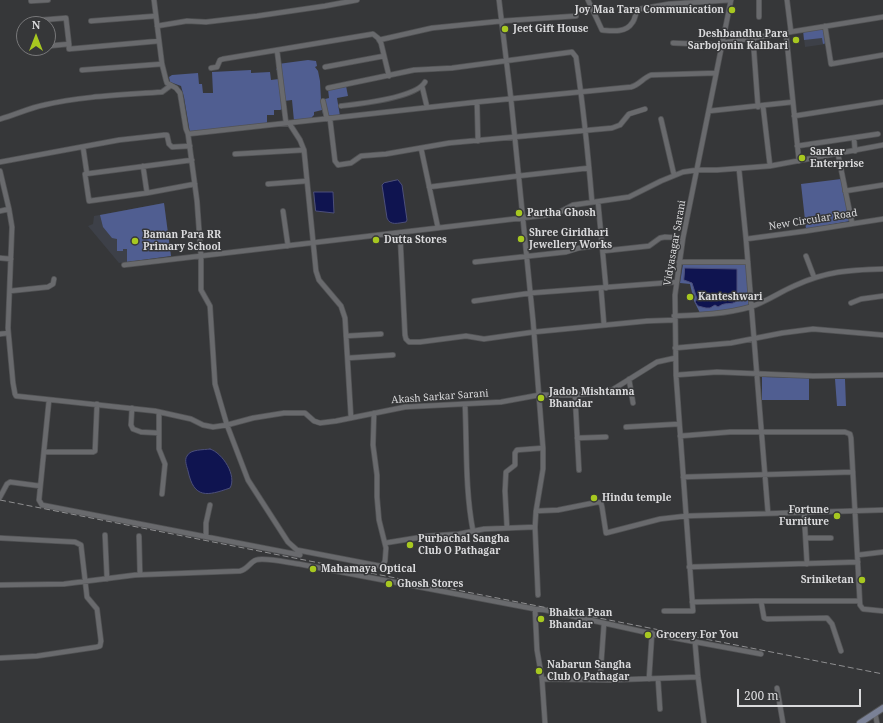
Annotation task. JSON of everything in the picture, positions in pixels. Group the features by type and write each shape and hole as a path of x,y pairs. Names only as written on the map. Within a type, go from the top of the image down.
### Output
{"street":[{"path":"31,1 48,0"},
{"path":"154,0 162,64 166,82 170,86 176,88 181,95 190,146 201,255 201,293 210,306 215,384 226,425 248,480 288,542 300,553"},
{"path":"157,26 186,21 206,22 257,16 357,0"},
{"path":"499,0 531,293 543,448 544,469 536,511 535,527 538,594"},
{"path":"588,0 602,30 608,31 627,29 633,22 637,11 640,9 668,2 731,0"},
{"name":"Vidyasagar Sarani","path":"692,602 675,358 674,318 676,280 683,238 731,0"},
{"path":"759,0 759,17"},
{"path":"787,0 794,116 799,161"},
{"path":"91,21 156,16"},
{"path":"379,40 432,28 576,16"},
{"path":"673,43 722,44 883,17"},
{"path":"56,19 66,18 69,50 159,41"},
{"path":"825,26 831,64 883,55"},
{"path":"211,68 217,67 220,60 223,59 373,34 379,40 389,76"},
{"path":"753,38 770,166"},
{"path":"56,45 69,44"},
{"path":"277,50 287,123 300,140 304,150 313,243 318,277 341,306 344,318 351,418"},
{"path":"328,88 414,70 452,68 572,52 576,57 582,92 592,202"},
{"path":"325,67 384,56"},
{"path":"82,70 162,64"},
{"path":"188,134 427,107 635,86 651,75 716,74"},
{"path":"341,106 380,101 423,84 427,107"},
{"path":"0,119 46,104 90,97 162,92 170,86"},
{"path":"323,101 328,119 335,161 338,164 352,163 360,156 386,154 449,143 617,126 629,114 645,109"},
{"path":"477,102 478,141"},
{"path":"709,111 793,102"},
{"path":"794,116 883,102"},
{"path":"661,119 674,175"},
{"path":"797,146 878,134"},
{"path":"0,162 119,140 164,135 167,135 169,144 172,147 190,146"},
{"path":"854,138 855,151"},
{"path":"124,265 556,214 573,204 629,197 674,175 697,170 739,169 770,166 883,145"},
{"path":"83,147 89,201 147,193 195,184"},
{"path":"421,148 438,228"},
{"path":"235,154 304,150"},
{"path":"838,154 852,223"},
{"path":"87,174 192,160"},
{"path":"143,166 147,193"},
{"path":"429,187 589,168"},
{"path":"739,169 752,307 768,513"},
{"path":"0,171 2,191 9,209 12,227 8,333 0,334"},
{"path":"268,184 307,181"},
{"path":"845,191 883,185"},
{"path":"598,202 604,288 604,325"},
{"path":"0,211 9,209"},
{"path":"283,210 288,246"},
{"name":"New Circular Road","path":"746,239 883,218"},
{"path":"400,233 405,335 409,342 466,336 484,339 534,332 674,318 752,307 794,285 814,277 841,270 883,268"},
{"path":"475,262 566,252 579,248 649,246 660,238 683,238"},
{"path":"806,256 814,277"},
{"path":"0,258 11,259"},
{"path":"679,262 748,262"},
{"path":"10,291 48,287 53,284 54,279"},
{"path":"474,301 531,293 604,288 676,280"},
{"path":"851,303 861,299 883,296"},
{"path":"675,348 714,345 813,329 883,335"},
{"name":"Akash Sarkar Sarani","path":"8,333 15,394 19,396 159,412 191,419 209,427 226,425 252,418 294,412 305,413 320,423 405,407 501,402 539,395 605,392 612,390 657,362 675,358"},
{"path":"346,336 381,334"},
{"path":"348,358 393,355"},
{"path":"676,375 717,372 813,376 883,375"},
{"path":"629,379 632,403"},
{"path":"575,394 579,470"},
{"path":"49,400 39,500 42,505 206,537 380,566 383,565 385,561 386,542 379,520 377,470 373,445 374,413"},
{"path":"44,452 95,451 96,404"},
{"path":"465,404 467,482 469,510 473,531"},
{"path":"132,408 131,425 133,429 141,432 159,433"},
{"path":"159,412 159,449 165,464 162,494"},
{"path":"626,427 680,424"},
{"path":"680,436 761,431 847,432 851,437 860,607 863,609 883,611"},
{"path":"577,438 606,437"},
{"path":"507,528 505,490 506,472 515,465 515,453 517,450 543,448"},
{"path":"683,477 853,472"},
{"path":"0,497 7,484 10,482 40,486"},
{"path":"536,511 558,510 598,502 601,503 606,533 660,519 686,516 883,510"},
{"path":"206,537 206,523 210,505"},
{"path":"804,512 807,564"},
{"path":"386,542 428,536 459,534 473,531 535,527"},
{"path":"105,535 107,579"},
{"path":"139,536 140,575"},
{"path":"0,538 79,544 82,548 87,597 97,610 101,641 100,646 58,654 20,658 0,658"},
{"path":"806,538 831,538"},
{"path":"858,555 883,552"},
{"path":"299,564 300,553"},
{"path":"0,585 64,584 140,575 240,571 246,569 254,561 259,559 299,564 545,610 696,642 761,654"},
{"path":"690,567 858,562"},
{"path":"761,601 763,615 764,618 767,619 828,618 832,624 841,651"},
{"path":"664,611 693,611 692,602 860,601"},
{"path":"535,609 537,650 542,679 545,723"},
{"path":"600,680 604,623"},
{"path":"649,679 652,633"},
{"path":"696,642 698,677 704,723"},
{"path":"542,679 600,680 698,677"},
{"path":"658,679 660,709"},
{"path":"777,688 783,723"},
{"path":"860,723 883,708"},
{"path":"875,713 877,723"}],"shaded area":[{"path":"822,27 826,44 805,47 803,30"},
{"path":"823,29 826,43 823,44 822,38 804,40 803,30"},
{"path":"308,60 316,61 317,66 315,67 318,71 320,81 321,100 329,98 328,89 346,86 348,96 337,98 340,116 324,118 322,110 314,112 312,120 294,121 292,100 284,101 285,108 274,110 274,115 267,115 267,124 190,133 181,86 170,82 169,77 172,75 198,73 199,84 202,84 203,93 213,93 212,72 251,70 251,73 270,72 271,80 279,79 276,69 278,64"},
{"path":"841,179 850,221 806,229 801,184"},
{"path":"398,180 402,185 407,220 406,222 392,223 388,221 387,218 382,185 384,183"},
{"path":"314,192 333,192 334,213 316,211"},
{"name":"Baman Para RR Primary School","path":"164,203 171,256 119,263 88,226 93,224 94,216"},
{"name":"Baman Para RR Primary School","path":"164,203 171,256 127,262 127,249 117,251 117,239 112,238 103,227 100,215"},
{"path":"683,264 746,264 749,305 744,308 700,313 694,301 690,284 680,283"},
{"path":"685,268 737,269 737,301 723,304 718,307 715,305 710,308 698,306 695,302 697,299 692,283 684,280"},
{"path":"762,377 809,378 809,400 762,400"},
{"path":"835,379 845,379 846,406 837,406"},
{"path":"210,449 220,455 228,466 232,477 232,483 230,488 208,494 198,491 194,487 186,466 186,458 191,452"}],"railway":[{"path":"0,500 883,674"}],"place":[{"name":"Joy Maa Tara Communication","path":"732,10"},
{"name":"Jeet Gift House","path":"505,29"},
{"name":"Deshbandhu Para Sarbojonin Kalibari","path":"796,40"},
{"name":"Sarkar Enterprise","path":"802,158"},
{"name":"Partha Ghosh","path":"519,213"},
{"name":"Shree Giridhari Jewellery Works","path":"521,239"},
{"name":"Dutta Stores","path":"376,240"},
{"name":"Baman Para RR Primary School","path":"135,241"},
{"name":"Kanteshwari","path":"690,297"},
{"name":"Jadob Mishtanna Bhandar","path":"541,398"},
{"name":"Hindu temple","path":"594,498"},
{"name":"Fortune Furniture","path":"837,516"},
{"name":"Purbachal Sangha Club O Pathagar","path":"410,545"},
{"name":"Mahamaya Optical","path":"313,569"},
{"name":"Sriniketan","path":"862,580"},
{"name":"Ghosh Stores","path":"389,584"},
{"name":"Bhakta Paan Bhandar","path":"541,619"},
{"name":"Grocery For You","path":"648,635"},
{"name":"Nabarun Sangha Club O Pathagar","path":"539,671"}]}
